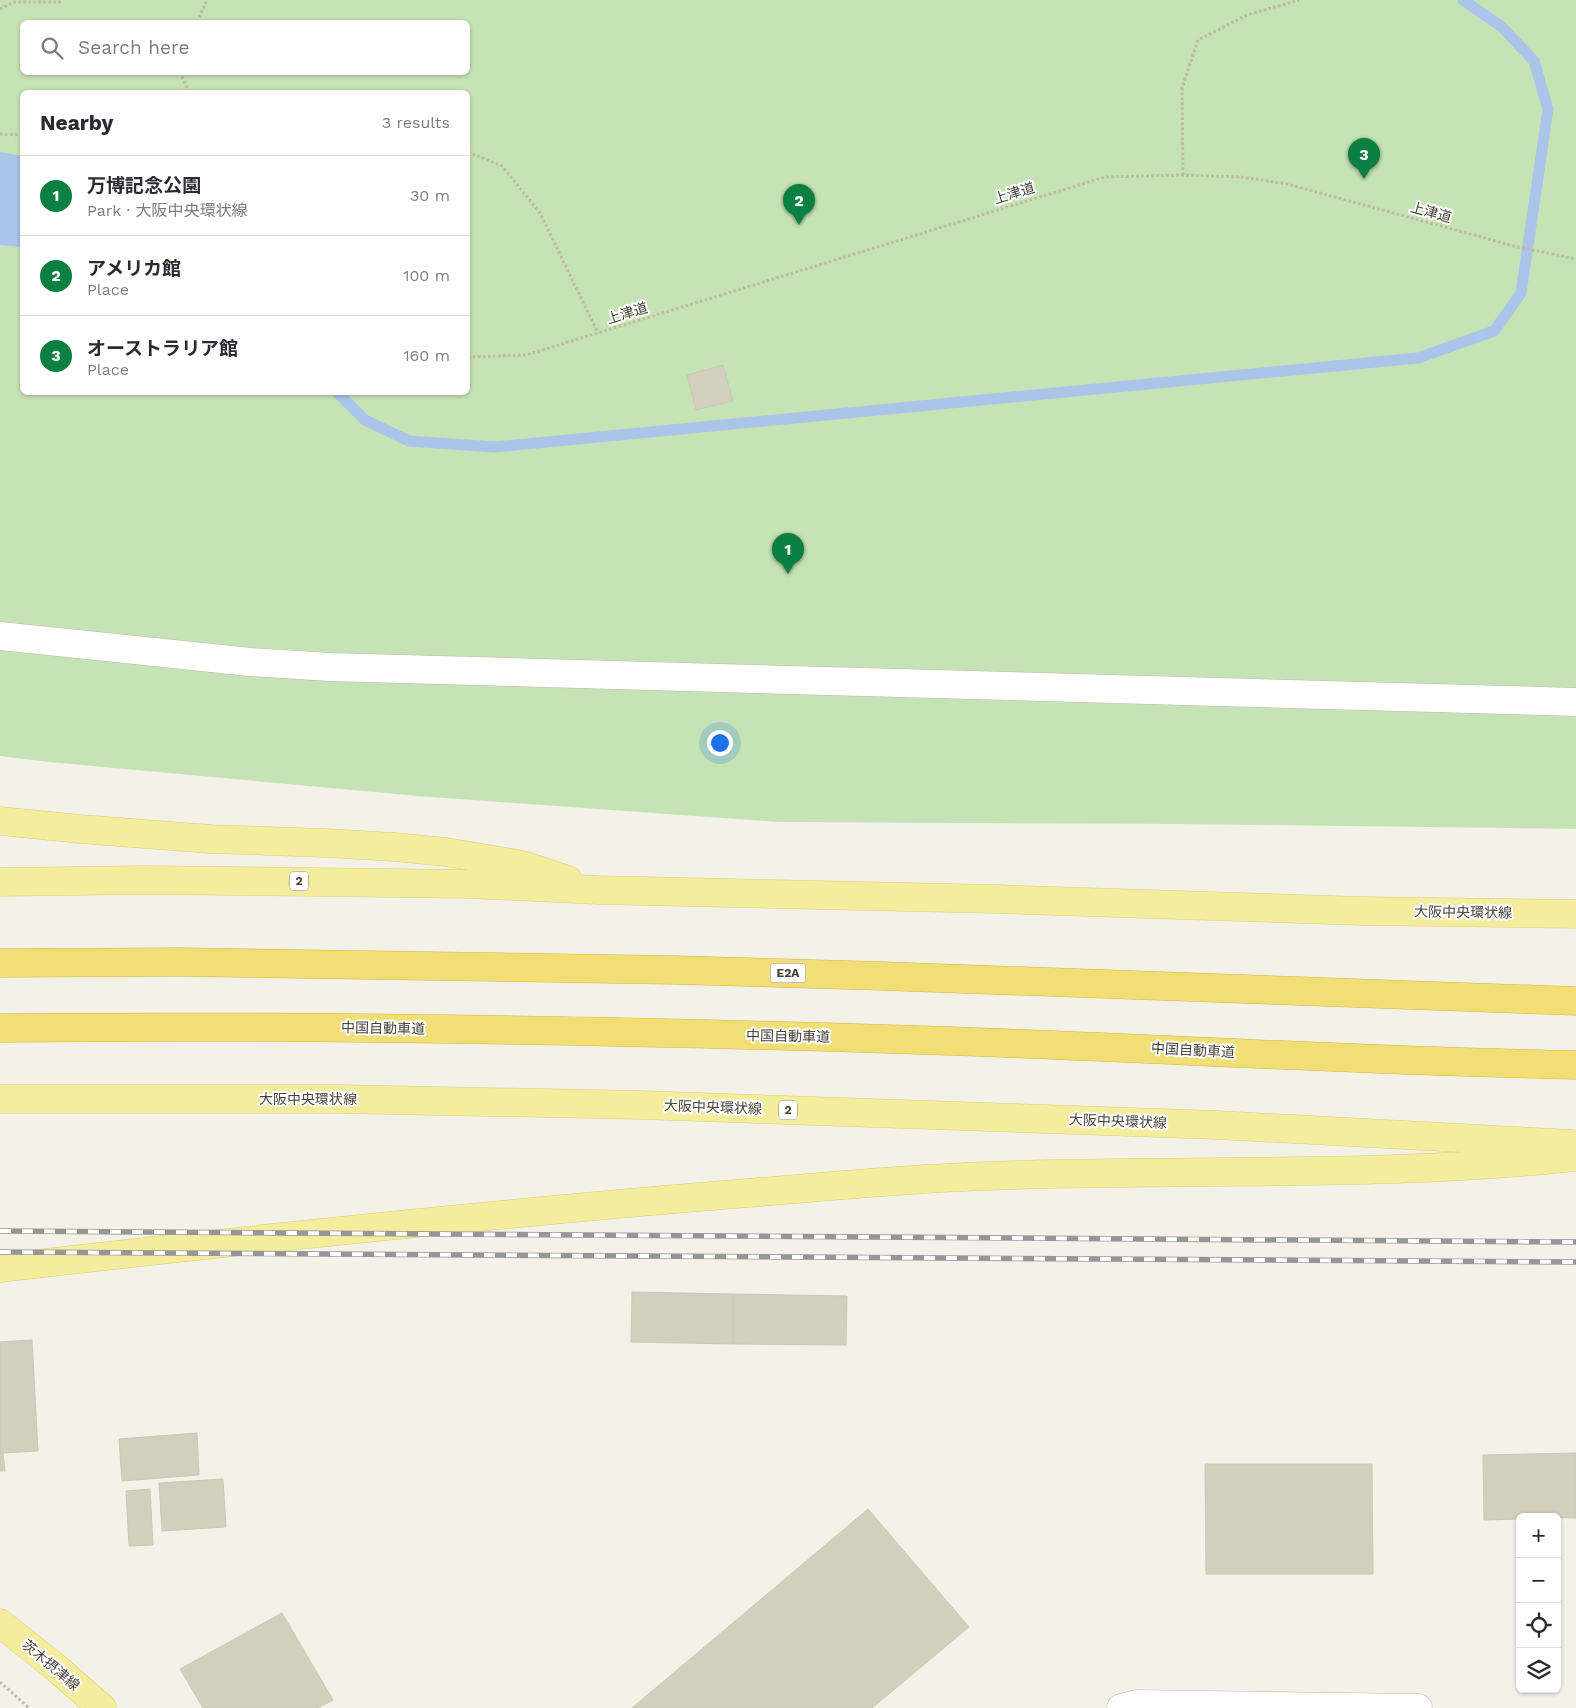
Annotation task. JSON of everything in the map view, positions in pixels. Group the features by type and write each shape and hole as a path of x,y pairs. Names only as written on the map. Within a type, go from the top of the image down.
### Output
{"highway":[{"name":"E2A","path":"0,963 182,962 674,970 1576,1000"},
{"path":"1509,999 1576,992"},
{"name":"中国自動車道","path":"0,1028 152,1026 672,1034 954,1041 1576,1067"}],"main road":[{"path":"0,820 80,829 210,839 325,843 446,852 523,865 598,890"},
{"name":"大阪中央環状線","path":"0,882 146,880 468,884 598,890 1006,899 1381,911 1576,914"},
{"name":"大阪中央環状線","path":"0,1099 329,1099 660,1106 1217,1125 1576,1144"},
{"path":"0,1268 446,1220 613,1204 916,1180 1057,1175 1379,1170 1517,1163 1576,1157"},
{"name":"茨木摂津線","path":"0,1623 54,1666 102,1708"}],"street":[{"path":"0,636 241,661 330,667 1576,702"},
{"path":"1121,1708 1137,1704 1418,1708"}],"path":[{"path":"0,9 14,2 61,2 62,0"},
{"path":"198,20 207,0"},
{"path":"1183,174 1182,88 1198,40 1247,15 1299,0"},
{"path":"181,75 188,90"},
{"path":"0,134 20,135"},
{"path":"470,153 502,166 540,213 598,334"},
{"name":"上津道","path":"470,357 526,356 1105,177 1183,174 1241,177 1287,184 1514,246 1576,259"},
{"path":"0,1682 29,1708"}],"green space":[{"path":"0,0 1576,0 1576,829 1182,824 779,822 418,796 0,756"}],"water":[{"path":"0,152 20,156 20,247 0,245"}],"building":[{"path":"723,365 733,401 696,410 687,375"},
{"path":"632,1292 733,1294 733,1344 631,1342"},
{"path":"733,1294 847,1296 846,1345 733,1344"},
{"path":"32,1340 38,1451 3,1453 5,1471 0,1471 0,1342"},
{"path":"197,1433 199,1475 122,1481 119,1439"},
{"path":"1576,1453 1576,1518 1561,1518 1561,1513 1516,1513 1516,1519 1484,1520 1483,1455"},
{"path":"1205,1464 1372,1464 1373,1574 1206,1574"},
{"path":"223,1479 226,1527 162,1531 159,1483"},
{"path":"150,1489 153,1545 129,1546 126,1491"},
{"path":"868,1509 969,1627 872,1708 632,1708"},
{"path":"282,1613 333,1700 318,1708 203,1708 180,1669"}],"waterway":[{"path":"340,395 365,420 409,441 494,447 1418,358 1494,331 1521,293 1548,109 1534,61 1502,27 1463,0"}],"railway":[{"path":"0,1231 1576,1242"},
{"path":"0,1252 1576,1262"}],"place":[{"name":"オーストラリア館","path":"1364,179"},
{"name":"アメリカ館","path":"799,225"},
{"name":"万博記念公園","path":"788,574"}]}
